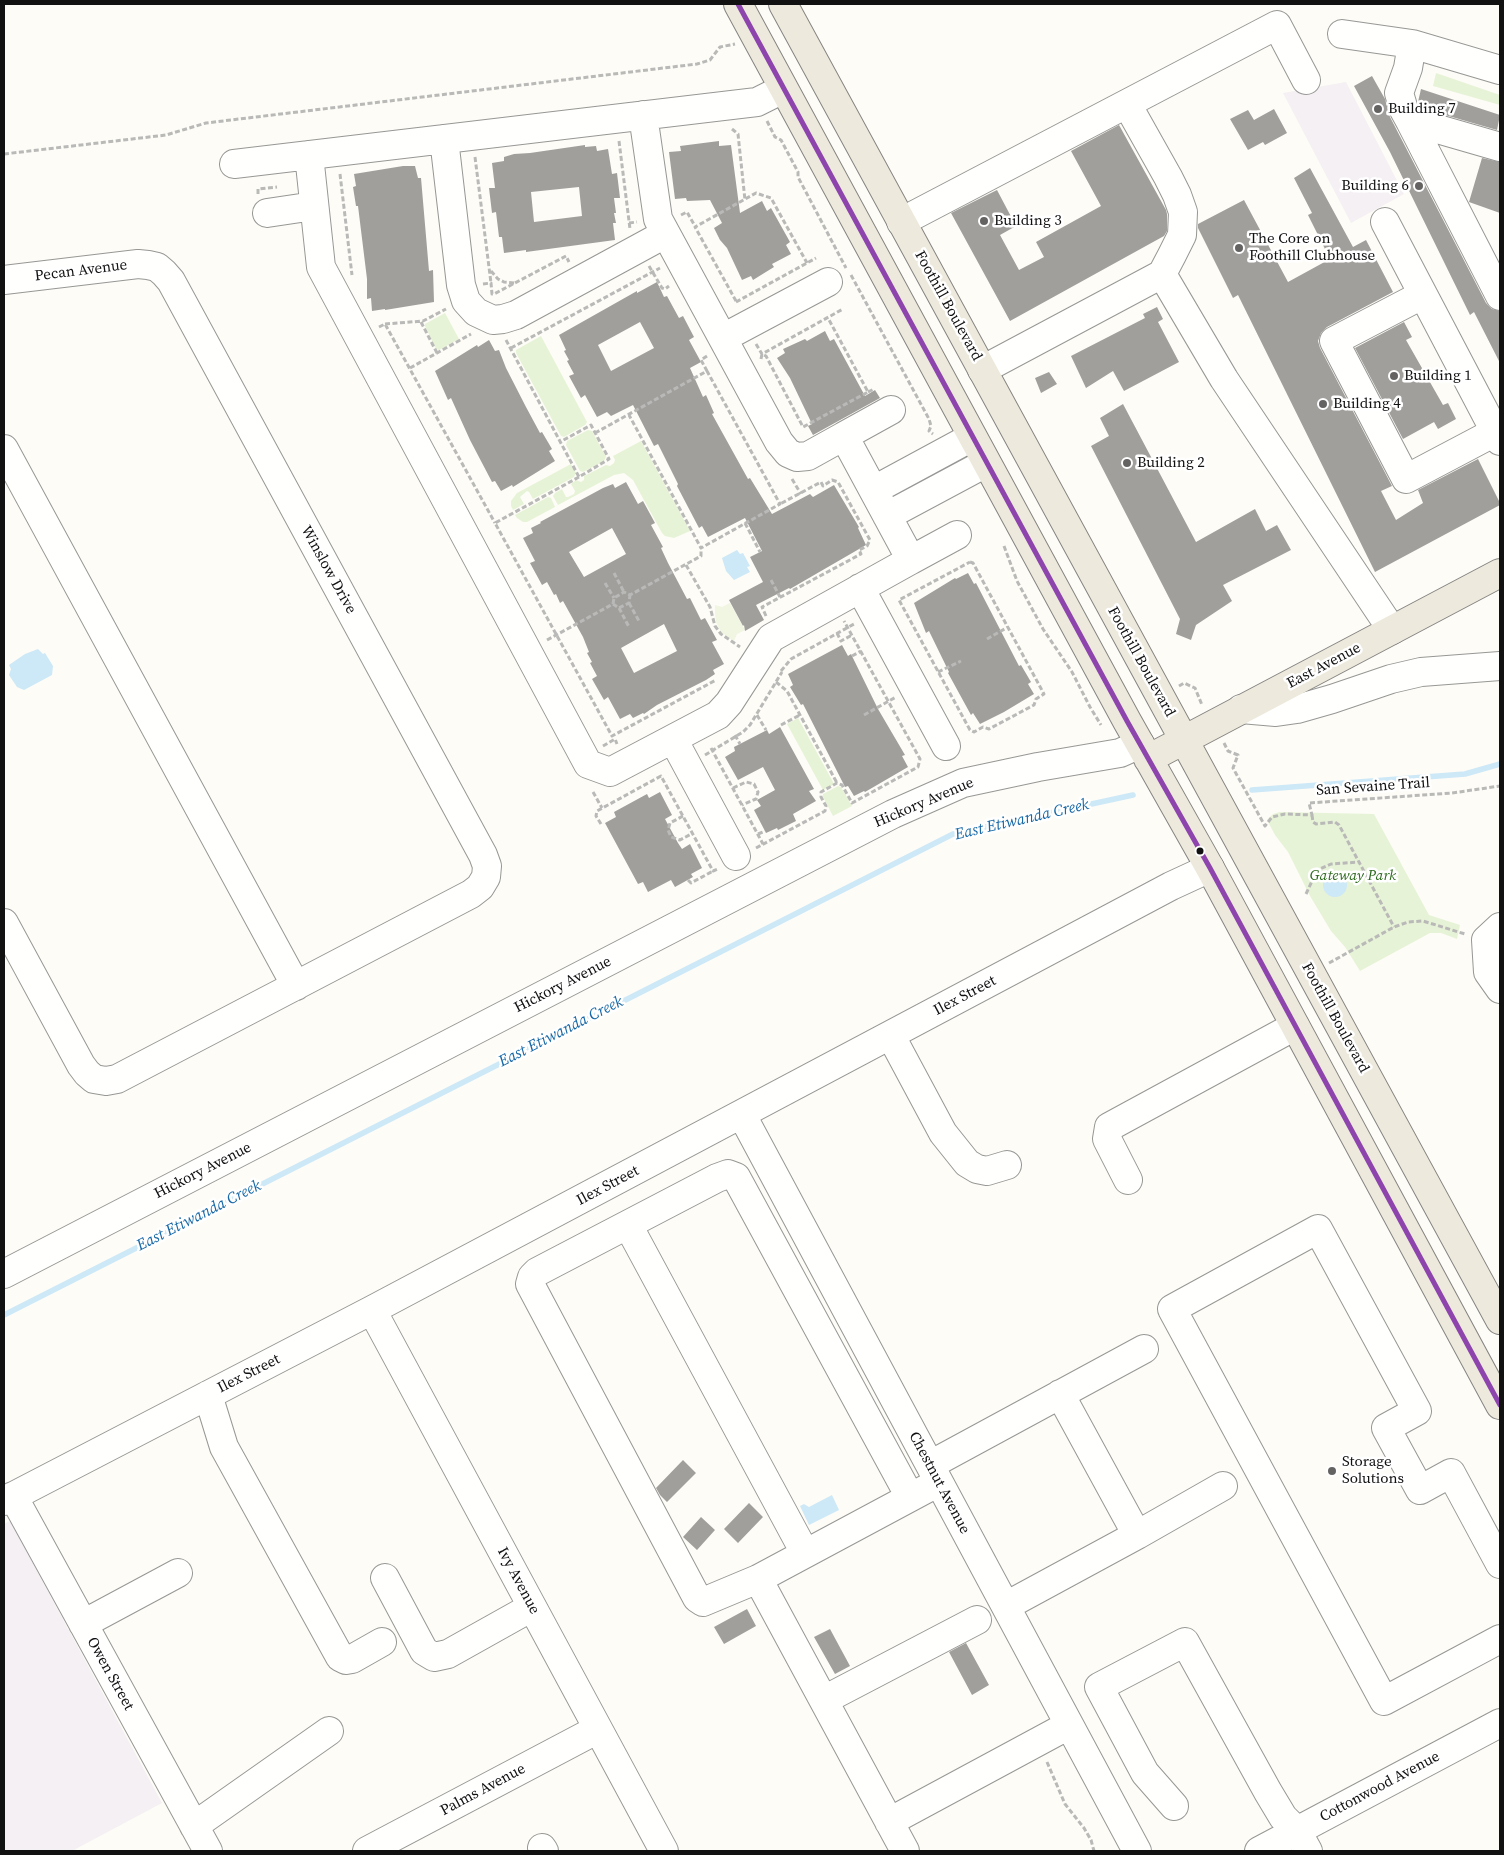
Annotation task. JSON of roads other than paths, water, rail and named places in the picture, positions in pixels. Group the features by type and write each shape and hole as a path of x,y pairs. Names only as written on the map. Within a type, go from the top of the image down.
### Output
{"main road":[{"path":"738,4 986,463 1144,752 1210,868 1500,1405"},
{"name":"Foothill Boulevard","path":"783,4 1500,1320"},
{"name":"East Avenue","path":"1144,752 1184,740 1500,573"}],"street":[{"path":"901,222 1277,25 1306,80"},
{"path":"1342,34 1412,44 1500,70"},
{"path":"1412,44 1408,68 1399,93 1404,110 1500,296"},
{"path":"234,164 643,116 727,115 783,89"},
{"path":"982,370 1162,274 1182,235 1183,212 1168,177 1127,104"},
{"path":"643,116 658,219 779,442 788,453 796,457 808,456 891,410"},
{"path":"1410,121 1500,147"},
{"path":"444,139 461,285 466,301 476,312 493,320 516,315 661,225"},
{"path":"309,155 321,267 588,764 610,772 718,715 729,702 771,638 957,535"},
{"path":"267,212 314,206"},
{"path":"1384,222 1498,437 1406,479 1334,341 1422,294"},
{"name":"Pecan Avenue","path":"4,280 138,264 148,264 157,267"},
{"name":"Winslow Drive","path":"157,267 171,281 483,855 487,866 486,877 480,887 472,894 296,986"},
{"path":"1162,274 1224,379 1392,630"},
{"path":"723,338 828,282"},
{"path":"844,436 911,560"},
{"path":"870,485 929,460 972,437"},
{"path":"4,449 296,986 117,1079 106,1081 94,1079 81,1065 4,923"},
{"path":"887,516 986,463"},
{"path":"860,588 946,746"},
{"path":"1241,709 1276,712 1297,709 1391,679 1421,672 1500,666"},
{"path":"672,739 735,859"},
{"name":"Hickory Avenue","path":"4,1274 893,814 963,783 1120,752 1144,752"},
{"name":"Ilex Street","path":"8,1498 372,1310 1164,890 1210,868"},
{"path":"1500,927 1486,940 1488,972 1500,990"},
{"path":"1128,1180 1107,1139 1109,1127 1295,1026"},
{"path":"890,1036 943,1133 967,1163 976,1169 987,1172 1007,1165"},
{"name":"Chestnut Avenue","path":"742,1115 1136,1851"},
{"path":"910,1497 736,1178 728,1174 717,1178 537,1272 532,1277 530,1284 697,1598 703,1602 758,1579 910,1497 934,1474 1060,1394 1144,1349"},
{"path":"628,1225 805,1554"},
{"path":"1500,1564 1451,1473 1420,1490 1386,1428 1417,1410 1318,1229 1172,1309 1384,1701 1500,1639"},
{"name":"Ivy Avenue","path":"372,1310 664,1851"},
{"path":"1060,1394 1137,1535"},
{"path":"208,1395 224,1447 340,1657 346,1660 352,1659 382,1642"},
{"path":"1006,1606 1223,1486"},
{"name":"Owen Street","path":"8,1498 83,1624 208,1851"},
{"path":"83,1624 178,1573"},
{"path":"385,1578 424,1651 434,1657 448,1654 532,1607"},
{"path":"758,1579 905,1851"},
{"path":"824,1700 977,1620"},
{"path":"1174,1806 1144,1772 1098,1687 1185,1642 1268,1792 1302,1841"},
{"name":"Cottonwood Avenue","path":"1259,1851 1302,1841 1500,1723"},
{"path":"889,1822 1069,1725"},
{"name":"Palms Avenue","path":"368,1851 598,1729"},
{"path":"194,1826 330,1731"},
{"path":"1084,1754 1124,1734"}],"water":[{"path":"737,550 740,554 743,553 750,566 747,567 750,572 734,580 726,571 722,558"},
{"path":"38,649 43,654 45,653 53,666 52,675 24,690 17,687 9,675 11,669 9,665 25,654"},
{"path":"1335,873 1344,876 1347,885 1344,894 1335,897 1326,894 1323,885 1326,876"},
{"path":"832,1495 839,1510 809,1525 800,1506 804,1504 809,1507"}],"waterway":[{"name":"East Etiwanda Creek","path":"1252,790 1465,774 1500,764"},
{"name":"East Etiwanda Creek","path":"4,1315 953,834 1133,795"}],"place":[{"name":"Building 7","path":"1378,109"},
{"name":"Building 6","path":"1419,186"},
{"name":"Building 3","path":"984,221"},
{"name":"The Core on Foothill Clubhouse","path":"1239,248"},
{"name":"Building 1","path":"1394,376"},
{"name":"Building 4","path":"1323,404"},
{"name":"Building 2","path":"1127,463"},
{"name":"Storage Solutions","path":"1332,1471"}],"park label":[{"name":"Gateway Park","path":"1353,876"}]}
